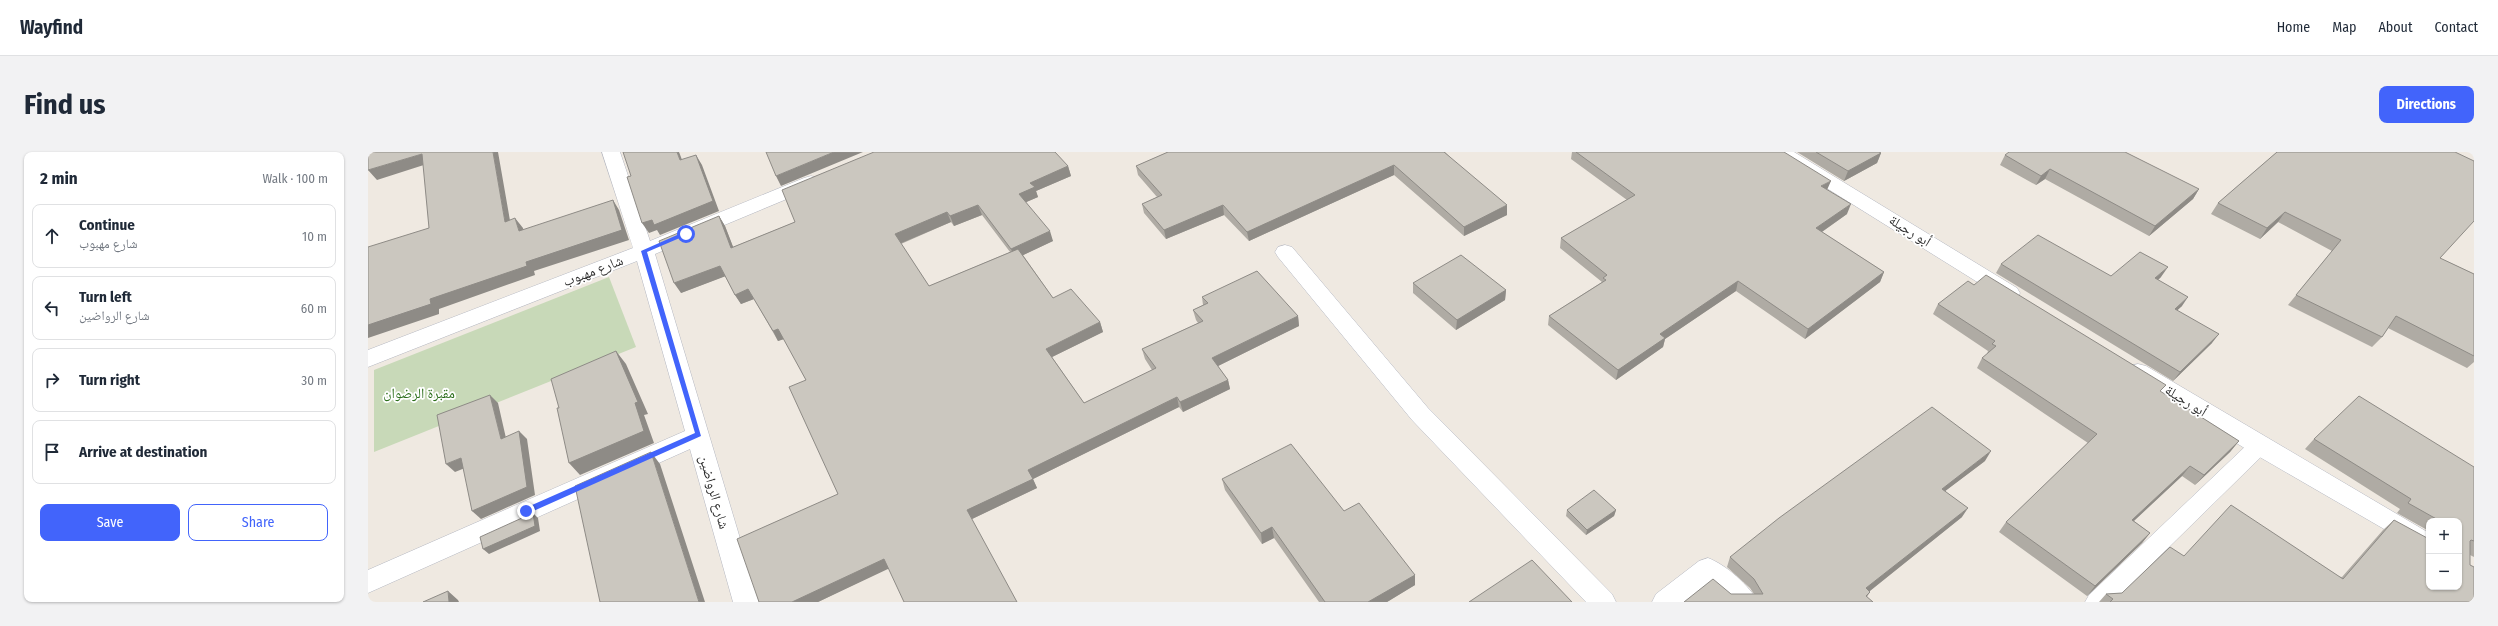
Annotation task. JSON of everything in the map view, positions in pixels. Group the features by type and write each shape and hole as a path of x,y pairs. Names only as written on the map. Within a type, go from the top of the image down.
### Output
{"street":[{"name":"شارع الرواضين","path":"611,152 644,251 746,602"},
{"name":"أبو رجيلة","path":"1781,152 2030,305"},
{"name":"شارع مهبوب","path":"368,359 644,251 825,176"},
{"path":"1285,252 1420,414 1603,602"},
{"name":"أبو رجيلة","path":"2124,363 2259,446 2426,543"},
{"path":"368,582 698,434"},
{"path":"1665,602 1708,568 1745,602"}],"lane":[{"path":"2096,602 2259,446"}],"green space":[{"name":"مقبرة الرضوان","path":"609,277 636,347 374,452 374,370"}],"building":[{"path":"368,152 493,152 505,222 515,218 519,231 613,200 622,230 526,262 527,266 430,299 431,304 368,325 368,247 429,228 422,154 368,170"},
{"path":"623,152 677,152 680,160 696,155 713,201 654,225 652,220 642,223 627,177 631,176"},
{"path":"766,152 834,152 776,176"},
{"path":"874,152 1055,152 1068,166 1030,183 1035,187 1019,194 1050,231 1011,249 978,205 950,216 947,212 895,234 929,286 1018,249 1053,298 1071,289 1100,322 1046,349 1084,403 1156,368 1142,349 1203,321 1193,310 1208,303 1202,297 1257,271 1298,316 1212,358 1228,380 1180,402 1177,397 1028,470 1033,479 967,510 1017,602 904,602 884,559 792,602 759,602 737,539 838,494 789,387 806,380 778,329 773,331 748,289 735,295 720,266 674,283 659,241 719,216 731,248 795,222 782,190"},
{"path":"1168,152 1444,152 1507,205 1464,227 1394,165 1247,232 1223,205 1164,230 1142,204 1162,195 1136,166"},
{"path":"1576,152 1784,152 1831,181 1821,186 1851,204 1816,228 1884,272 1808,329 1738,281 1660,334 1665,338 1618,370 1549,316 1606,280 1603,278 1607,275 1561,238 1635,195"},
{"path":"1816,152 1879,152 1881,153 1848,171"},
{"path":"2009,152 2125,152 2199,189 2155,226 2050,169 2041,176 2005,155"},
{"path":"2277,152 2455,152 2474,161 2474,221 2440,258 2474,274 2474,356 2396,316 2382,337 2296,295 2341,240 2285,212 2267,228 2218,203"},
{"path":"2038,235 2111,276 2140,252 2168,267 2155,278 2188,297 2175,309 2219,334 2180,372 2001,264"},
{"path":"1461,255 1506,290 1457,320 1413,283"},
{"path":"1986,275 2166,385 2160,391 2239,441 2204,475 2190,466 2132,520 2150,533 2095,586 2006,522 2097,434 1982,358 1996,346 1992,344 1995,341 1938,304 1968,281 1974,285"},
{"path":"616,351 638,402 635,403 644,431 569,463 557,408 559,408 551,379"},
{"path":"490,395 501,439 519,431 527,487 472,511 461,458 446,464 437,415"},
{"path":"2359,396 2474,467 2474,541 2470,541 2470,565 2474,567 2474,602 2110,602 2113,599 2106,594 2122,593 2170,547 2184,556 2231,505 2343,579 2394,520 2426,537 2426,590 2462,590 2462,518 2435,518 2408,503 2411,499 2314,439"},
{"path":"1932,407 1991,451 1942,489 1968,508 1866,588 1870,592 1866,596 1873,602 1684,602 1713,579 1731,594 1763,594 1754,579 1730,557 1779,518"},
{"path":"1291,444 1344,511 1359,503 1415,575 1368,602 1325,602 1272,527 1261,533 1222,479"},
{"path":"651,452 699,602 600,602 575,486"},
{"path":"1594,490 1616,510 1587,530 1567,510"},
{"path":"533,513 535,526 483,549 480,537"},
{"path":"1532,560 1572,602 1469,602"},
{"path":"448,591 449,602 423,602"}],"route":[{"path":"526,511 698,434 644,251 686,234"}]}
